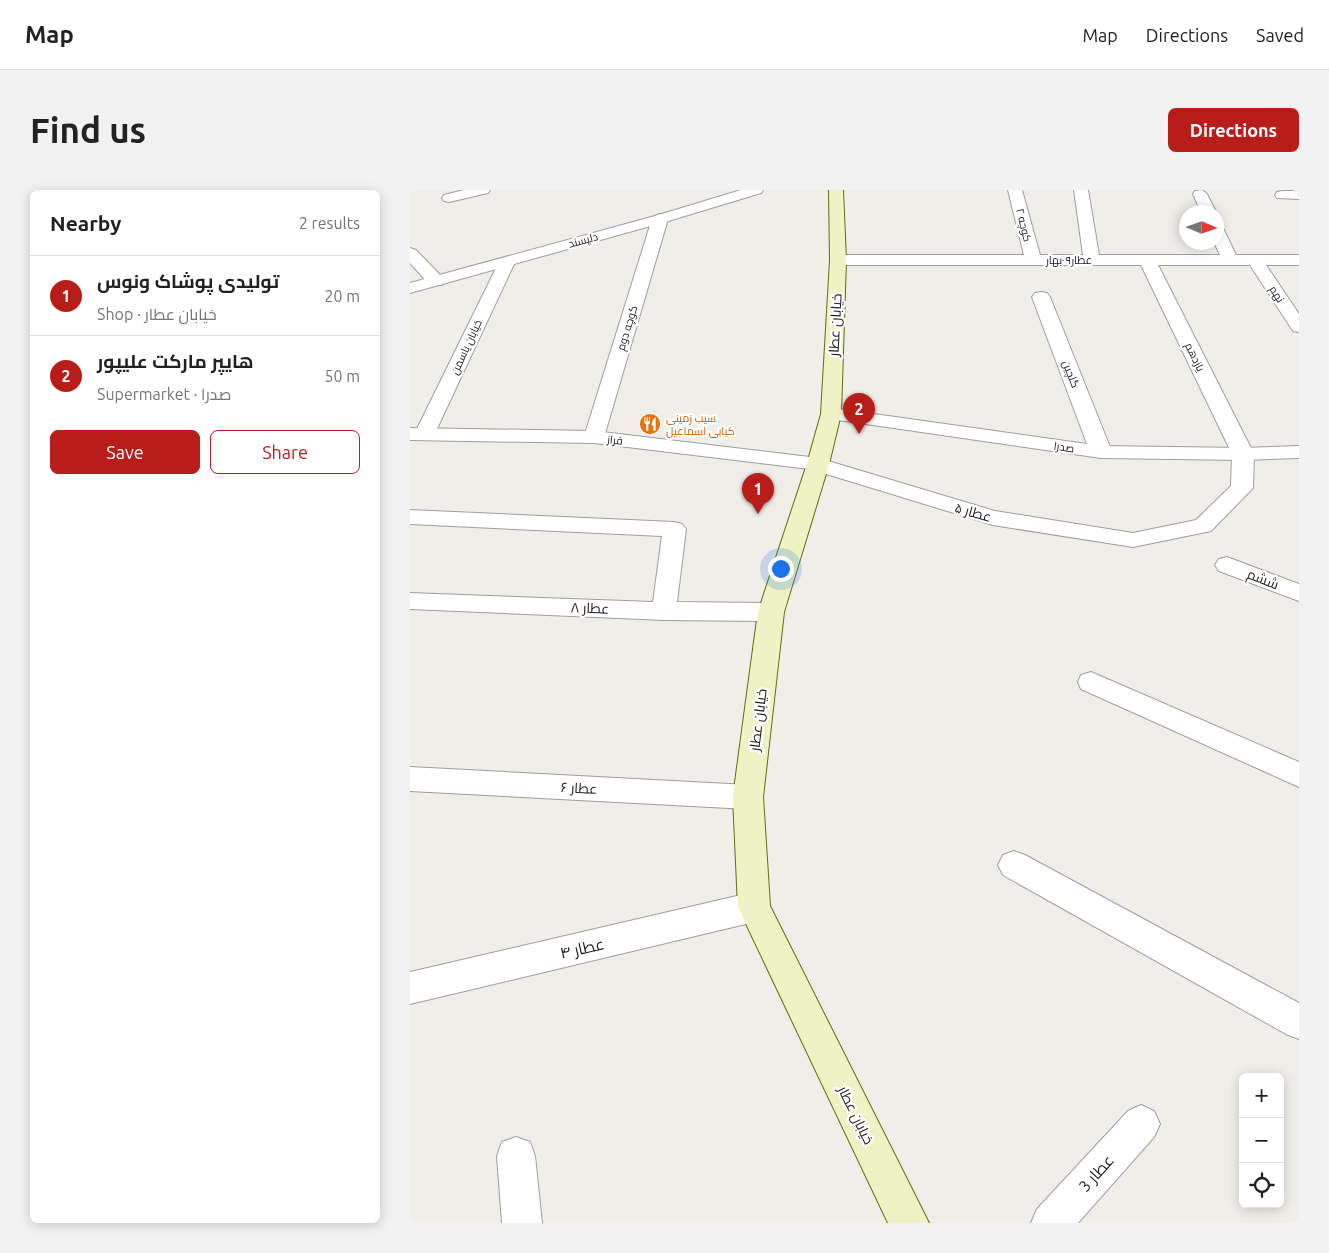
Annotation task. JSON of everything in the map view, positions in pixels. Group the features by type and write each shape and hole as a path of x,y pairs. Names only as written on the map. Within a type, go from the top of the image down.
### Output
{"main road":[{"name":"خیابان عطار","path":"836,190 838,260 831,414 818,464 771,612 748,797 754,907 909,1223"}],"street":[{"path":"449,198 484,190"},
{"name":"دلپسند","path":"410,288 660,219 756,190"},
{"name":"کوچه ۲","path":"1015,190 1033,260"},
{"path":"1081,190 1092,260"},
{"path":"1200,194 1206,205"},
{"path":"1282,195 1299,195"},
{"name":"کوچه دوم","path":"594,437 660,219"},
{"path":"1224,247 1230,260"},
{"path":"410,253 436,281"},
{"name":"عطار۹-بهار","path":"838,260 1299,260"},
{"name":"یازدهم","path":"1147,260 1243,454"},
{"name":"نهم","path":"1255,260 1299,327"},
{"name":"خیابان یاسمن","path":"417,433 507,262"},
{"name":"گلچین","path":"1041,297 1101,452"},
{"name":"صدرا","path":"831,414 1101,452 1243,454 1299,452"},
{"name":"فراز","path":"417,433 594,437 818,464"},
{"name":"عطار ۵","path":"818,464 993,518 1133,540 1203,526 1242,488 1243,454"},
{"path":"410,517 674,529 664,611"},
{"name":"ششم","path":"1227,565 1299,593"},
{"name":"عطار ۸","path":"410,601 664,611 771,612"},
{"path":"1091,682 1299,775"},
{"name":"عطار ۶","path":"410,779 748,797"},
{"path":"1014,865 1299,1022"},
{"name":"عطار ۴","path":"410,988 754,907"},
{"name":"عطار 3","path":"1051,1223 1141,1124"},
{"path":"516,1156 522,1223"}],"place":[{"name":"سیب زمینی کبابی اسماعیل","path":"650,424"},
{"name":"هایپر مارکت علیپور","path":"859,434"},
{"name":"تولیدی پوشاک ونوس","path":"758,514"}]}
